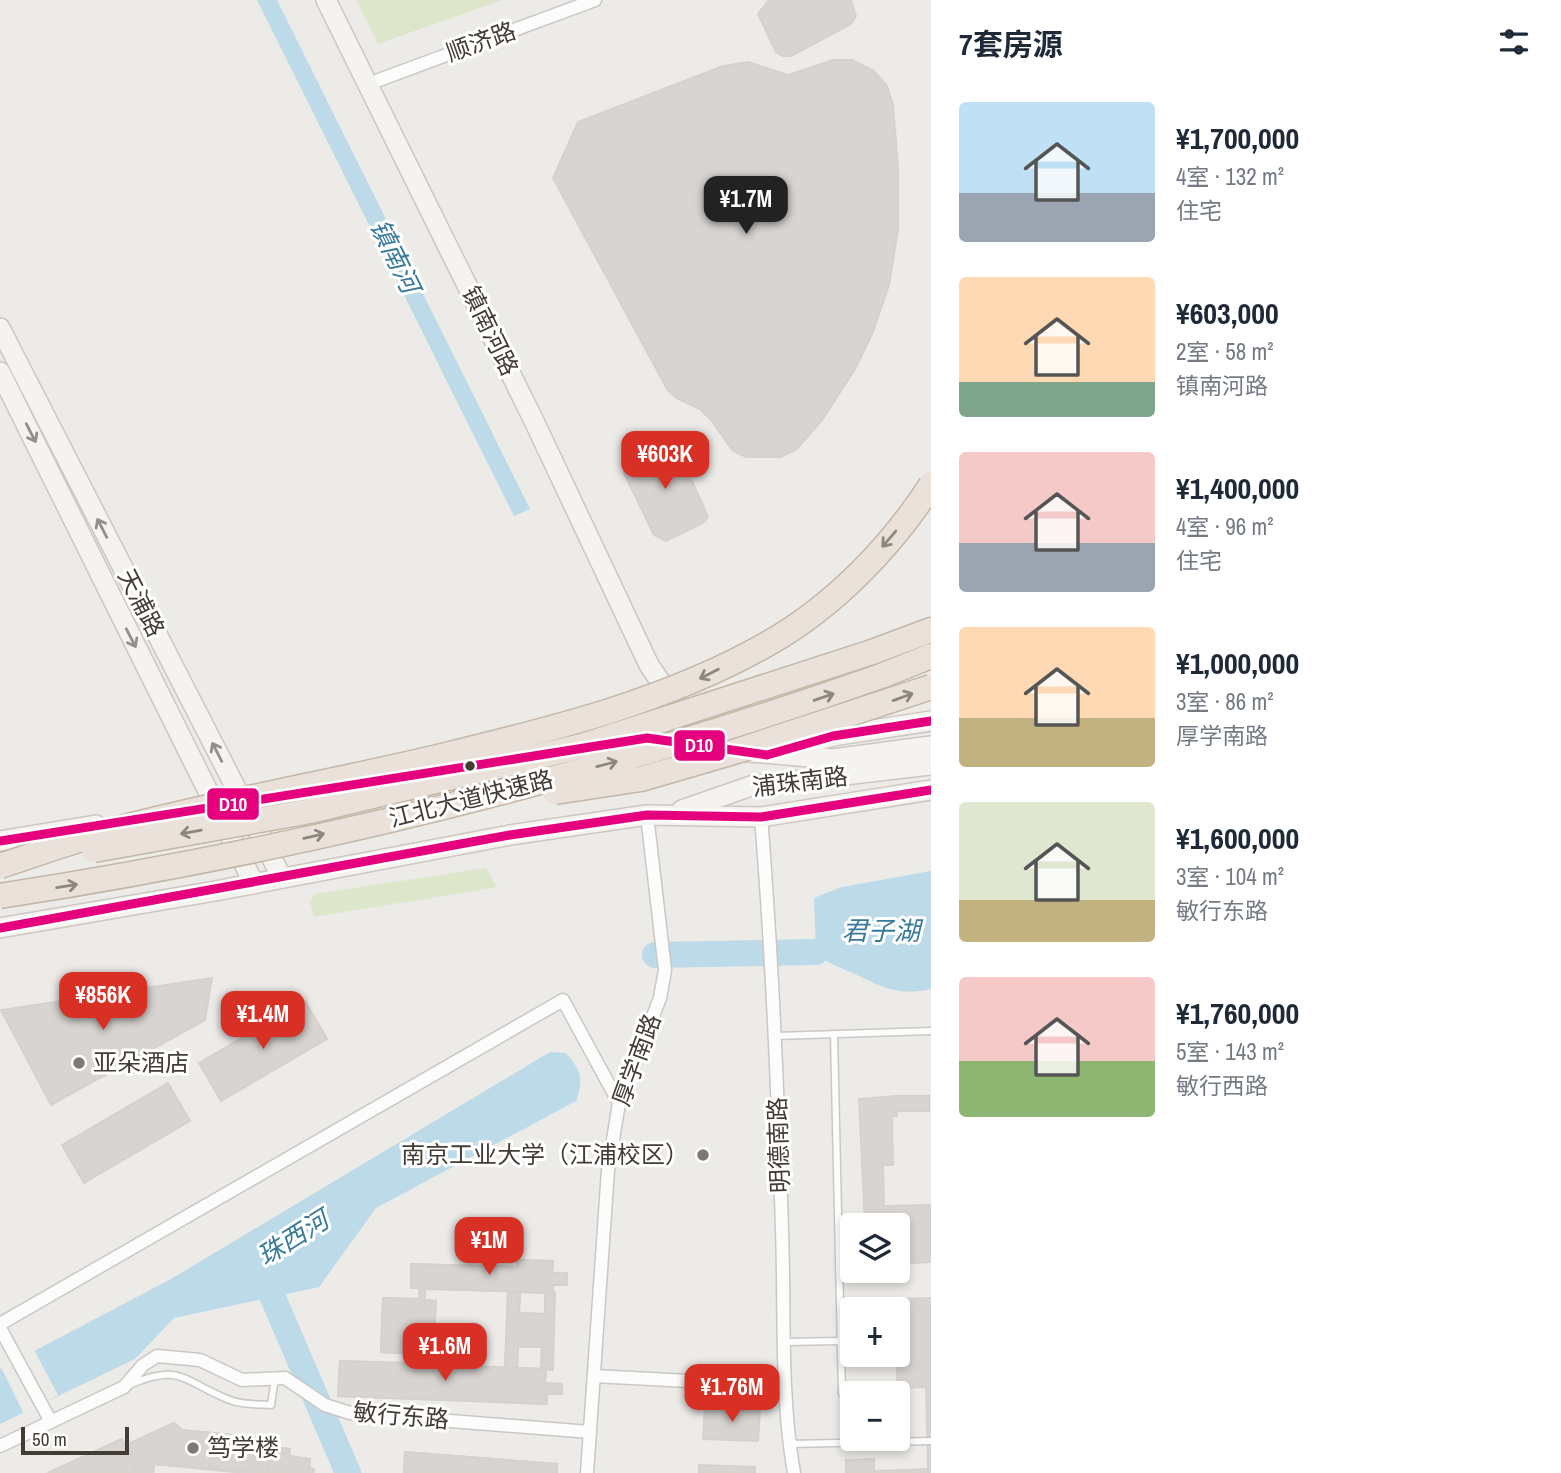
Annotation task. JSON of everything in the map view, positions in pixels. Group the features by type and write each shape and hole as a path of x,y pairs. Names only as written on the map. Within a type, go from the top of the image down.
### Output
{"highway":[{"path":"0,867 121,828 489,745 626,706 701,679 771,642 822,607 866,566 919,505 931,485"},
{"name":"江北大道快速路","path":"0,867 310,811 582,746 872,652 931,630"},
{"name":"江北大道快速路","path":"0,896 145,874 433,810 746,724 931,656"},
{"path":"433,810 642,779 737,751 931,687"}],"street":[{"name":"镇南河路","path":"326,0 534,421 649,665 704,746"},
{"name":"顺济路","path":"368,84 595,0"},
{"name":"天浦路","path":"0,328 282,878"},
{"path":"0,372 254,884"},
{"path":"647,738 649,665"},
{"name":"浦珠南路","path":"766,755 833,736 931,720"},
{"name":"浦珠南路","path":"0,841 647,738 766,755 834,759 931,746"},
{"name":"浦珠南路","path":"671,814 751,786 931,765"},
{"name":"浦珠南路","path":"0,928 254,884 510,835 647,815 761,817 931,790"},
{"name":"厚学南路","path":"587,1473 608,1170 619,1102 660,998 665,970 647,815"},
{"name":"明德南路","path":"761,817 775,1036 785,1342 784,1419 794,1473"},
{"path":"50,1420 0,1326 563,1000 619,1102"},
{"name":"敏行东路","path":"0,1446 124,1387 143,1365 157,1356 200,1360 242,1380 275,1377 294,1382 325,1405 341,1410 590,1432"},
{"path":"594,1376 784,1387"}],"lane":[{"path":"775,1036 931,1031"},
{"path":"834,1034 840,1297"},
{"path":"785,1342 840,1341"},
{"path":"124,1387 152,1375 167,1373 183,1376 243,1404 271,1405 275,1377"},
{"path":"789,1444 931,1441"}],"green space":[{"path":"356,0 502,0 378,44"},
{"path":"486,868 497,887 314,917 310,902 315,894"}],"water":[{"name":"镇南河","path":"257,0 277,0 530,509 514,516"},
{"name":"君子湖","path":"931,871 931,989 897,991 831,963 816,952 814,898 842,887"},
{"name":"珠西河","path":"550,1052 566,1053 575,1065 580,1076 576,1101 376,1208 319,1287 174,1318 135,1359 0,1424 0,1369 171,1279"}],"pier":[{"path":"33,1348 58,1395 24,1414 0,1365"}],"building":[{"path":"769,0 851,0 856,16 851,24 791,56 783,56 776,52 758,14"},
{"path":"833,60 852,60 874,71 887,86 893,105 898,167 898,230 889,285 872,334 855,369 823,419 797,449 781,457 746,457 733,451 700,409 676,398 667,389 553,178 578,122 723,66 748,62 788,75"},
{"path":"667,442 678,449 708,517 703,523 666,541 654,535 624,473 624,465 628,459"},
{"name":"亚朵酒店","path":"212,978 205,1020 51,1105 1,1010"},
{"path":"305,1001 327,1039 221,1101 199,1063"},
{"path":"168,1083 190,1121 84,1183 62,1145"},
{"path":"896,1096 897,1116 892,1116 893,1165 883,1165 884,1206 931,1205 931,1262 910,1263 910,1213 864,1213 859,1099"},
{"path":"896,1096 929,1096 929,1111 897,1111"},
{"path":"517,1260 553,1261 552,1273 567,1273 567,1285 553,1285 553,1370 546,1369 545,1383 562,1384 562,1394 547,1394 547,1404 338,1396 340,1361 414,1363 415,1354 381,1352 383,1298 419,1299 420,1288 411,1288 411,1264 517,1267","holes":["425,1289 508,1291 505,1368 422,1364 422,1355 433,1355 436,1301 425,1300","520,1292 545,1293 545,1314 519,1313","518,1347 542,1347 541,1369 517,1368"]},
{"path":"517,1260 553,1261 552,1273 567,1273 567,1285 553,1285 553,1293 411,1288 411,1264 517,1267"},
{"path":"420,1288 425,1289 425,1300 436,1301 433,1355 422,1355 422,1364 414,1363 415,1354 381,1352 383,1298 419,1299"},
{"path":"508,1291 520,1292 519,1313 545,1314 545,1293 555,1292 553,1370 541,1369 542,1347 518,1347 517,1368 505,1368"},
{"path":"931,1298 931,1387 910,1388 910,1381 897,1381 897,1367 910,1367 910,1299"},
{"path":"340,1361 546,1369 545,1383 562,1384 562,1394 547,1394 547,1404 338,1396"},
{"path":"926,1387 931,1387 931,1469 928,1469"},
{"path":"705,1406 760,1408 758,1441 703,1439"},
{"name":"笃学楼","path":"174,1423 182,1430 275,1439 271,1446 290,1449 289,1456 310,1459 309,1468 314,1469 313,1473 244,1473 154,1464 153,1473 48,1473 122,1439 124,1446"},
{"name":"笃学楼","path":"174,1423 182,1430 275,1439 268,1473 154,1464 153,1473 136,1473 124,1446"},
{"path":"122,1439 136,1473 48,1473"},
{"path":"271,1446 290,1449 289,1456 310,1459 309,1468 314,1469 313,1473 268,1473"},
{"path":"405,1452 557,1464 557,1473 404,1473"},
{"path":"405,1452 557,1464 557,1473 404,1473"},
{"path":"874,1459 874,1471 931,1469 931,1473 846,1473 846,1460"},
{"path":"699,1465 755,1467 755,1473 699,1473"}],"waterway":[{"path":"655,955 816,952"},
{"name":"珠西河","path":"259,1265 348,1473"}],"transit line":[{"name":"D10","path":"0,841 647,738 767,755 833,736 931,721"},
{"name":"D10","path":"0,928 510,835 647,815 761,817 931,790"}],"place":[{"name":"亚朵酒店","path":"79,1063"},
{"name":"南京工业大学（江浦校区）","path":"703,1155"},
{"name":"笃学楼","path":"193,1448"}]}
